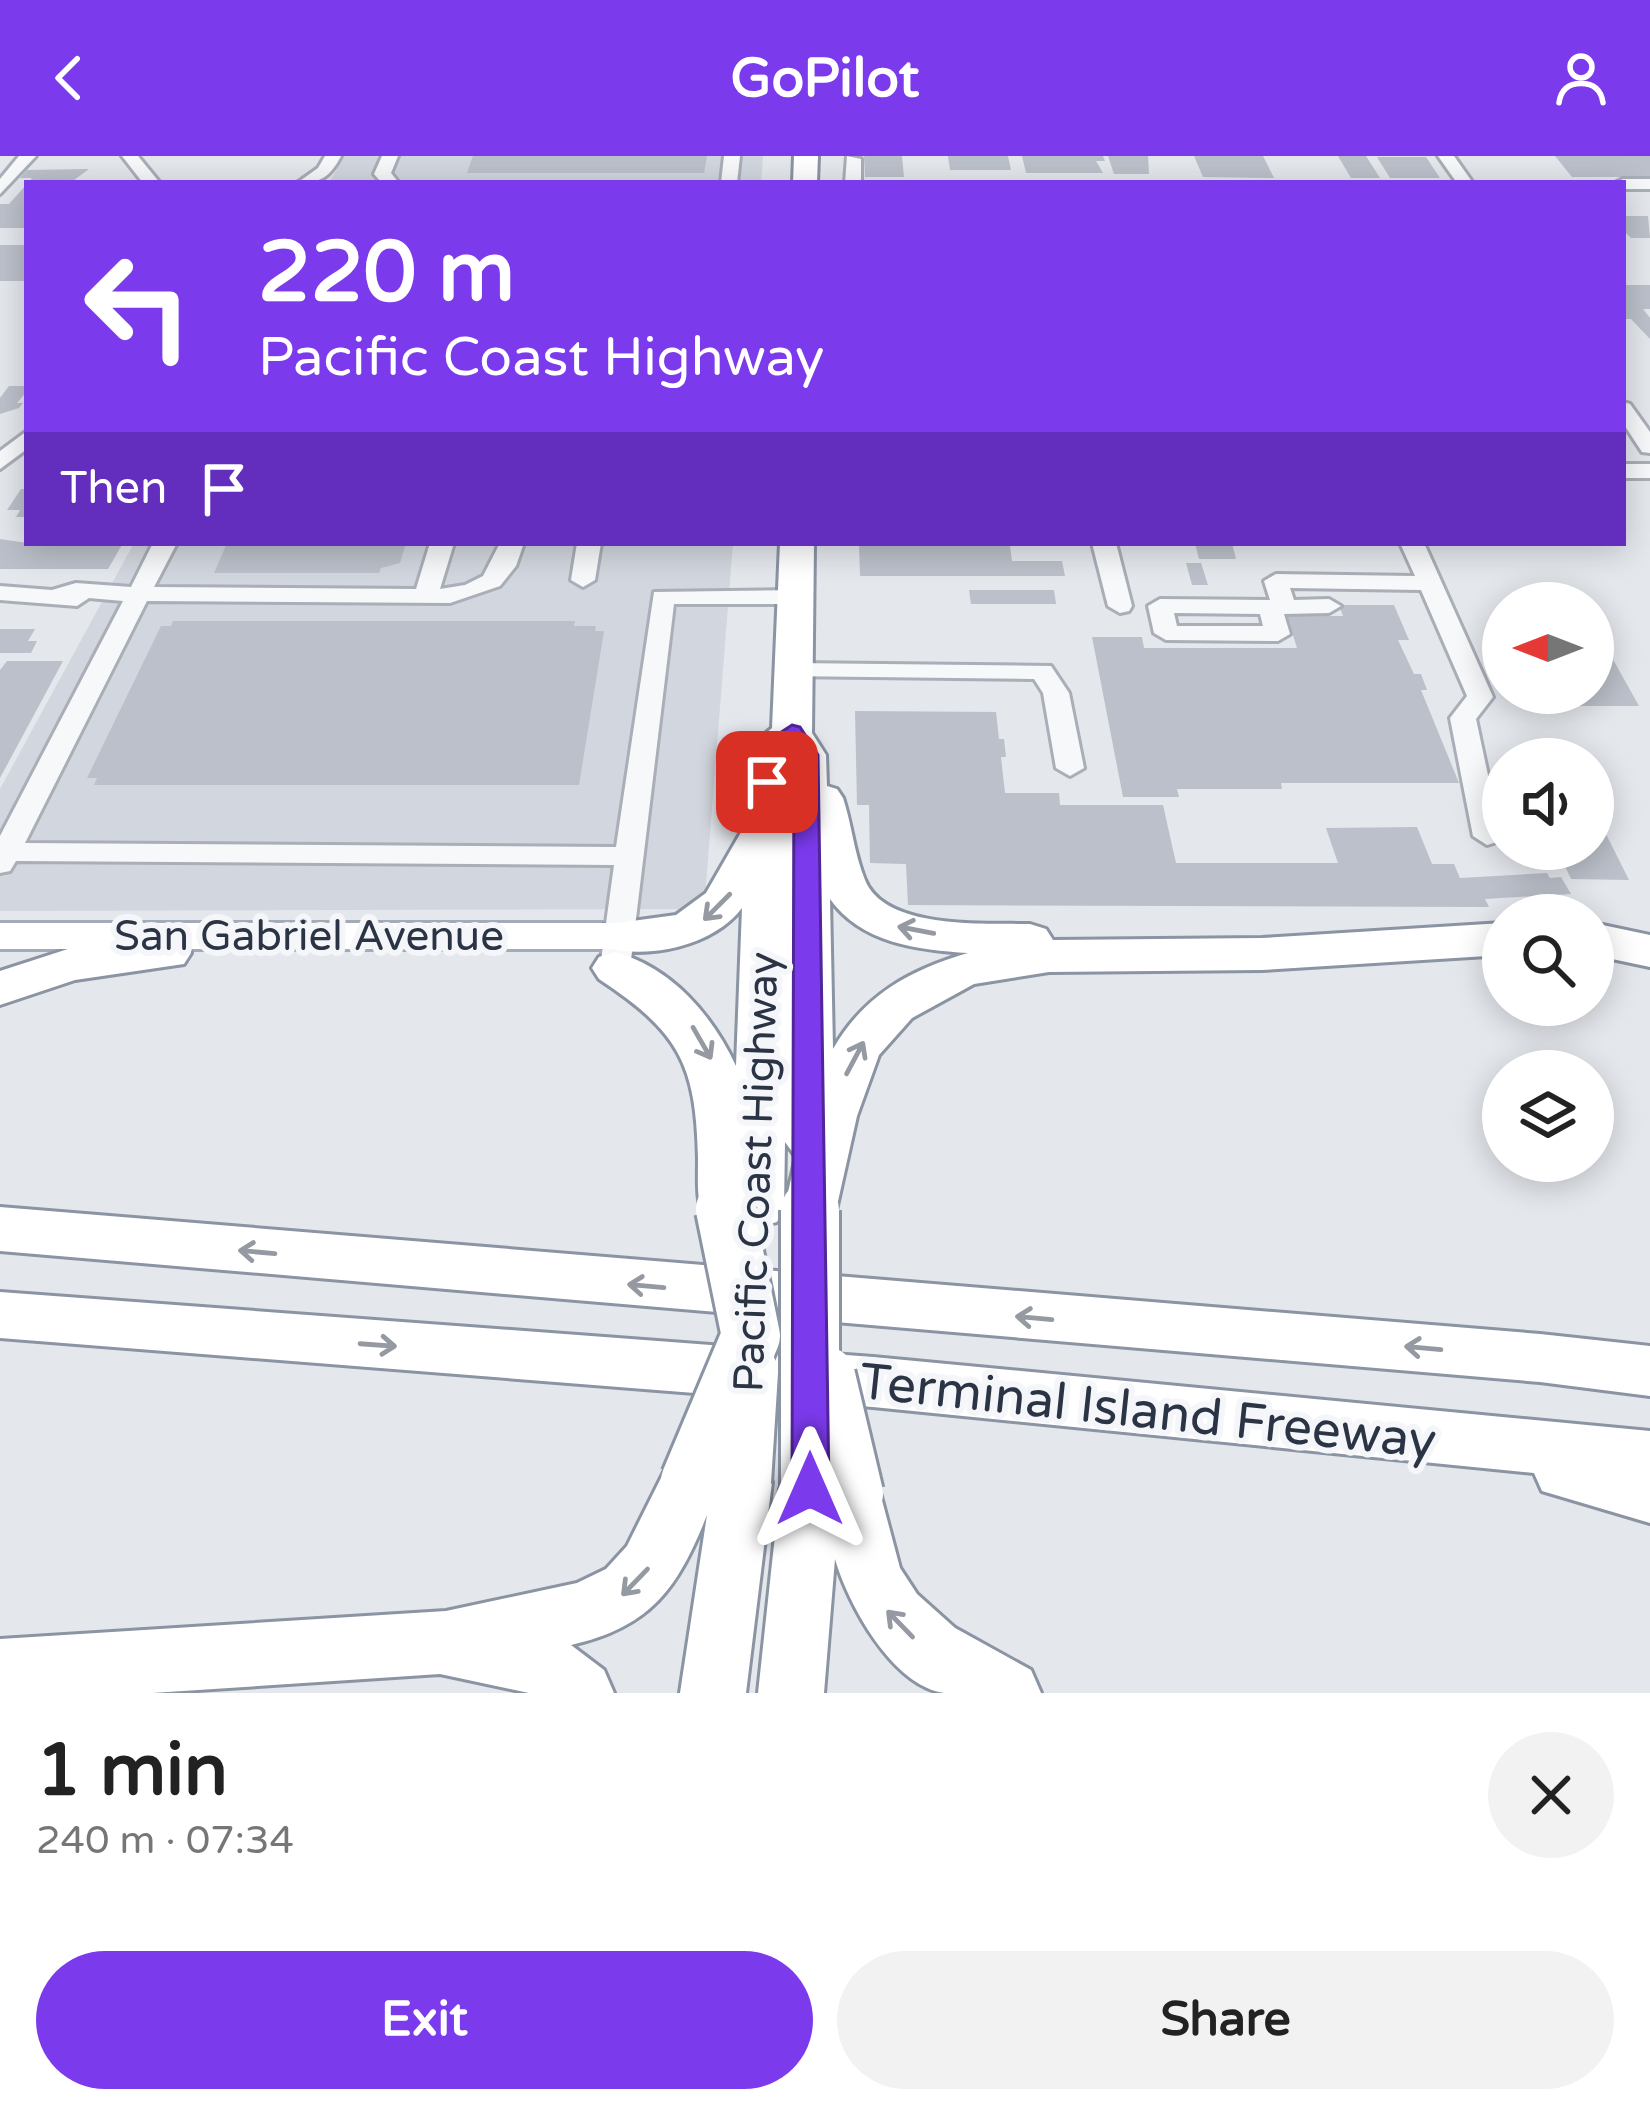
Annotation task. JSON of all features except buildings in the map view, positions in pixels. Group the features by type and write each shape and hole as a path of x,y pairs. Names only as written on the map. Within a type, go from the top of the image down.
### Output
{"highway":[{"name":"Pacific Coast Highway","path":"712,1693 716,1481 751,1336 799,744 794,671 797,546"},
{"name":"Pacific Coast Highway","path":"799,744 767,749 764,1209 810,1322 838,1416 832,1491 859,1538 884,1606 905,1632 989,1692"},
{"path":"799,744 835,831 844,886 872,917 940,934 1158,954"},
{"path":"764,1209 721,1101 710,1053 687,1018 647,986 617,952 677,933 714,914 733,892 766,814"},
{"path":"764,1209 841,1088 861,1045 886,1015 938,981 991,963 1482,940"},
{"path":"1614,943 1650,951"},
{"path":"0,988 71,964 168,953"},
{"path":"0,1198 133,1240"},
{"name":"Terminal Island Freeway","path":"0,1229 1650,1371"},
{"name":"Terminal Island Freeway","path":"17,1319 873,1382 1650,1458"},
{"path":"1540,1358 1650,1349"},
{"path":"1444,1439 1650,1495"},
{"path":"0,1671 440,1642 505,1626 567,1619 601,1609 627,1593 716,1481"},
{"path":"791,1693 832,1491"},
{"path":"440,1642 480,1647 550,1668 581,1693"}],"main road":[{"name":"San Gabriel Avenue","path":"0,936 617,952"},
{"name":"San Gabriel Avenue","path":"168,953 617,952"}],"street":[{"path":"0,189 28,156"},
{"path":"130,156 150,180"},
{"path":"310,180 325,171 333,156"},
{"path":"1627,421 1650,447"},
{"path":"0,463 24,440"},
{"path":"163,546 128,594 3,858 629,856"},
{"path":"426,596 441,546"},
{"path":"0,593 98,599 128,594 450,596 489,585 502,574 511,546"},
{"path":"583,580 589,546"},
{"path":"1105,546 1120,606"},
{"path":"1413,546 1480,697 1463,718 1482,811"},
{"path":"1329,607 1277,607 1276,581 1430,583"},
{"path":"617,952 662,597 795,597"},
{"path":"794,671 1042,671 1057,693 1070,769"},
{"name":"San Gabriel Avenue","path":"0,948 168,953"}],"shaded area":[{"path":"344,156 763,156 761,180 331,180"},
{"path":"132,546 733,546 704,909 0,911 0,789"}],"route":[{"path":"767,782 767,749 792,733 806,755 810,1489"}]}
